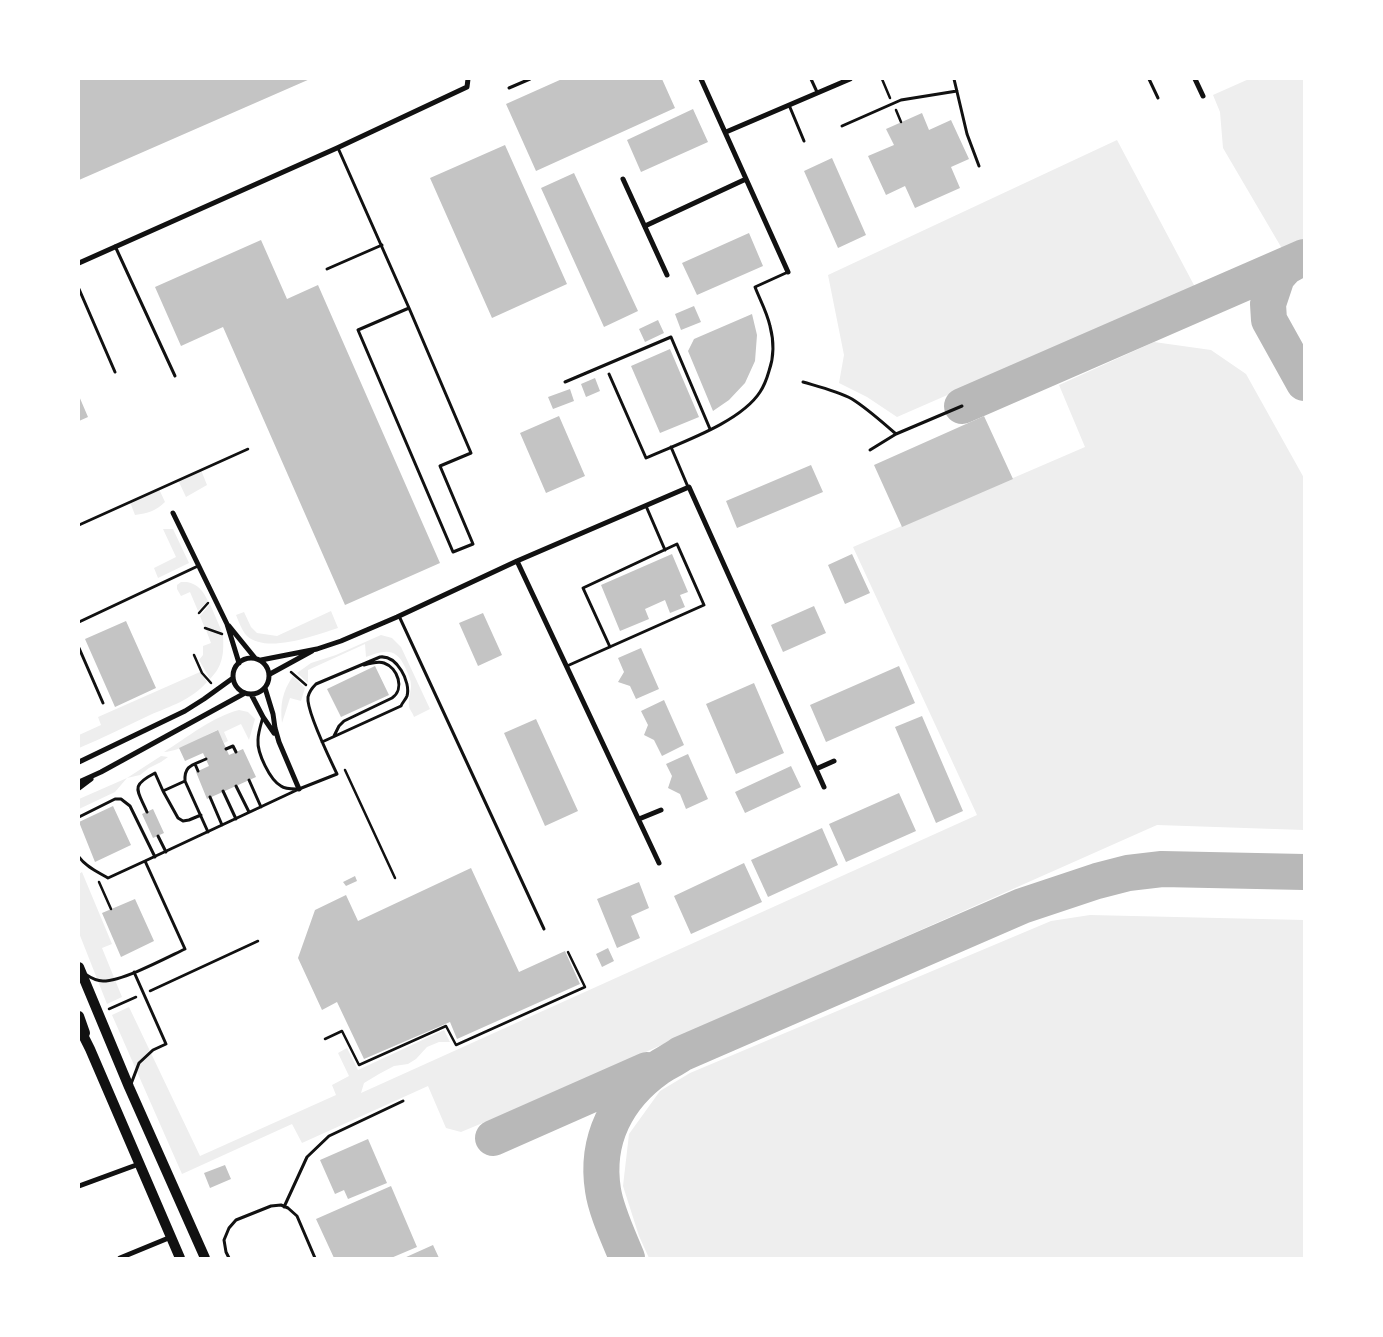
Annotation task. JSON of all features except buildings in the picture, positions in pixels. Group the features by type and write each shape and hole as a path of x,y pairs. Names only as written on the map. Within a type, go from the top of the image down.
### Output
{"main road":[{"path":"79,968 129,1087 205,1258"},
{"path":"79,1016 90,1048 180,1258"},
{"path":"79,1027 90,1048"}],"street":[{"path":"79,263 467,88 468,79"},
{"path":"701,79 788,272"},
{"path":"726,132 850,79"},
{"path":"1195,79 1203,96"},
{"path":"623,179 667,276"},
{"path":"645,226 746,179"},
{"path":"261,660 317,649 341,641 517,561 689,487 824,787"},
{"path":"173,513 227,624 239,663"},
{"path":"517,561 659,863"},
{"path":"227,624 255,658"},
{"path":"270,674 317,649"},
{"path":"255,658 261,660 268,667 269,681 265,688 259,692 245,693 237,686 233,678 234,669 244,659 255,658"},
{"path":"79,762 185,711 233,678"},
{"path":"265,688 279,742"},
{"path":"79,782 101,772 245,693"},
{"path":"252,694 279,742 300,789"},
{"path":"816,769 834,761"},
{"path":"79,788 101,772"},
{"path":"639,819 661,810"},
{"path":"79,1186 139,1164"},
{"path":"120,1258 171,1237"}],"lane":[{"path":"510,88 530,79"},
{"path":"811,79 817,92"},
{"path":"954,79 967,134 979,166"},
{"path":"1149,79 1158,98"},
{"path":"842,126 901,100 957,91"},
{"path":"788,105 804,141"},
{"path":"337,148 382,245 409,308 470,453 440,466 473,544 453,552 358,330 409,308"},
{"path":"327,269 382,245"},
{"path":"115,246 175,376"},
{"path":"609,374 646,458 710,429 737,414 751,404 760,392 772,362 773,344 771,327 755,287 788,272"},
{"path":"79,289 115,372"},
{"path":"565,382 671,337 710,429"},
{"path":"803,382 831,390 852,400 869,411 896,434"},
{"path":"870,450 896,434 962,406"},
{"path":"671,447 689,487"},
{"path":"646,506 665,550"},
{"path":"567,666 610,647 704,605 677,544 582,588 610,647"},
{"path":"79,622 199,566"},
{"path":"399,616 544,929"},
{"path":"79,648 103,703"},
{"path":"79,857 89,867 108,878 249,812 337,774 322,742 308,706 308,697 311,690 316,684 380,657 384,656 393,659 401,670 408,686 407,696 400,706 322,742"},
{"path":"334,737 339,726 344,721 392,698 399,691 399,681 394,671 388,665 378,662 359,666"},
{"path":"263,716 258,740 261,757 267,770 279,786 289,789 300,789"},
{"path":"226,749 233,746 236,752"},
{"path":"206,759 187,768 184,773 185,781 208,832"},
{"path":"195,764 198,771"},
{"path":"147,812 138,791 138,785 141,780 155,772 178,818 183,821 201,815"},
{"path":"249,780 262,807"},
{"path":"163,791 185,781"},
{"path":"236,786 249,812"},
{"path":"223,792 236,819"},
{"path":"210,797 222,825"},
{"path":"79,817 115,799 121,799 130,806 155,857"},
{"path":"158,836 166,852"},
{"path":"79,968 92,978 103,981 134,972 185,949 144,861"},
{"path":"129,1087 139,1063 153,1050 166,1044 134,972"},
{"path":"284,1206 307,1158 329,1136 403,1100"},
{"path":"229,1258 224,1240 229,1228 236,1220 272,1206 284,1206 297,1216 315,1258"}],"path":[{"path":"79,525 248,449"},
{"path":"205,628 230,636"},
{"path":"194,655 202,672 217,690"},
{"path":"285,666 311,690"},
{"path":"346,770 395,878"},
{"path":"96,876 112,909"},
{"path":"98,1014 258,942"},
{"path":"325,1039 342,1031 359,1065 446,1026 456,1045 585,987 568,952"}],"shaded area":[{"path":"1249,79 1304,79 1304,242 1284,252 1223,148 1220,112 1213,95"},
{"path":"1117,140 1195,287 897,417 867,397 839,383 844,355 828,275"},
{"path":"1154,342 1211,350 1246,374 1304,478 1304,830 1157,825 533,1102 461,1132 446,1128 428,1086 302,1143 292,1124 182,1174 112,1015 129,1007 200,1156 336,1095 332,1085 349,1076 338,1053 347,1048 358,1070 444,1030 450,1042 439,1042 427,1047 416,1059 408,1064 394,1066 379,1074 364,1083 361,1093 977,815 853,547 1085,447 1059,385"},
{"path":"201,470 207,485 186,497 178,480"},
{"path":"159,489 165,502 152,511 135,515 130,502"},
{"path":"163,529 173,529 189,563 158,578 154,568 176,557"},
{"path":"181,582 187,582 200,588 208,601 198,611 190,592 181,596 177,589 177,585"},
{"path":"210,604 222,632 204,626 200,616"},
{"path":"331,611 338,628 305,638 279,643 256,641 247,636 236,615 244,612 251,627 257,633 277,636"},
{"path":"206,630 223,636 222,659 218,669 210,679 199,660 203,655 203,646 211,643"},
{"path":"381,635 392,638 401,647 430,709 414,717 409,706 410,681 398,656 393,653 384,652 366,657 365,644 308,670 308,683 297,673 311,663 336,655"},
{"path":"200,672 207,682 187,698 79,748 79,735 101,725 98,717"},
{"path":"293,676 305,688 301,701 290,698 282,723 281,710 283,699 286,688"},
{"path":"239,710 248,712 255,719 249,740 241,724 224,732 228,741 224,743 217,730 184,746 164,752 210,722"},
{"path":"161,756 168,757 140,775 127,778"},
{"path":"127,778 115,792 79,809 79,799"},
{"path":"82,872 112,944 102,948 122,997 107,1004 79,933 79,874"},
{"path":"1090,915 1304,920 1304,1258 649,1258 639,1236 623,1186 629,1134 660,1091 690,1073 1051,921"}],"taxiway":[{"path":"962,406 1304,257"},
{"path":"1295,262 1286,267 1277,277 1268,304 1269,320 1304,383"},
{"path":"627,1258 610,1215 603,1190 602,1154 606,1137 620,1106 631,1092 658,1068 681,1054 1022,906 1097,881 1128,873 1162,869 1304,872"},
{"path":"493,1138 647,1070"}]}
